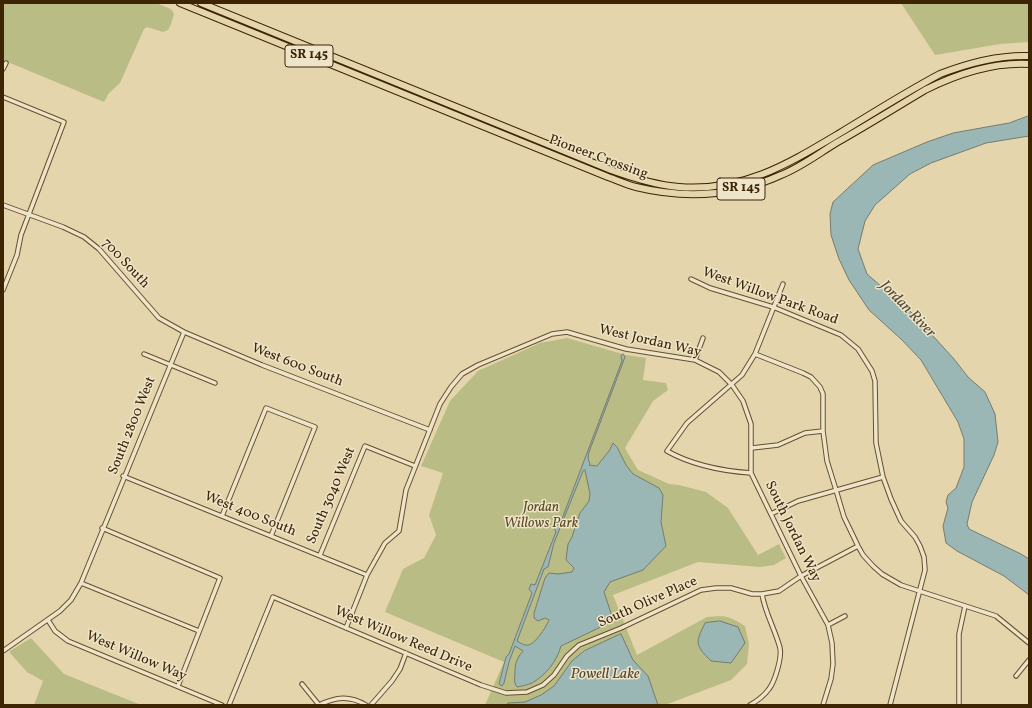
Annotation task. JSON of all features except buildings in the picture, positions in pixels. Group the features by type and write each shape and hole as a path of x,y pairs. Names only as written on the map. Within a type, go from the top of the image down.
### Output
{"highway":[{"name":"Pioneer Crossing","path":"180,3 608,177 635,187 678,194 735,191 765,182 799,166 925,90 942,82 973,70 1009,64 1029,64"},
{"name":"Pioneer Crossing","path":"201,3 611,170 637,179 679,187 718,186 747,180 762,175 796,159 940,74 954,68 990,59 1029,56"}],"street":[{"path":"3,69 6,63"},
{"path":"3,97 64,122 21,235 17,255 3,290"},
{"name":"700 South","path":"3,205 63,227 84,237 99,249 159,318"},
{"name":"West Willow Park Road","path":"691,279 710,288 773,307 841,335 858,349 872,371 875,381 876,443 883,477"},
{"path":"751,473 724,471 680,458 667,451 687,422 742,375 755,354 782,284"},
{"name":"West 600 South","path":"159,318 184,332 262,365 430,430"},
{"name":"South 2800 West","path":"3,651 48,620 71,600 81,583 123,476 184,332"},
{"name":"West Jordan Way","path":"430,430 440,404 462,374 478,365 552,334 567,332 626,349 694,360 719,372"},
{"path":"694,360 702,338"},
{"path":"144,354 215,383"},
{"path":"755,354 811,377 820,386 823,394 823,431 827,461 844,517 863,555 882,574 901,585 996,616 1029,643"},
{"name":"South Jordan Way","path":"719,372 732,385 743,401 751,424 751,473 801,576 828,625 832,643 833,664 825,705"},
{"path":"222,516 266,408 315,427 271,536"},
{"path":"346,628 367,575 385,543 399,531 406,490 430,430"},
{"path":"752,448 778,445 805,433 823,431"},
{"name":"South 3040 West","path":"320,555 365,446 415,466"},
{"name":"West 400 South","path":"123,476 367,575"},
{"path":"771,514 798,501 883,477 901,521 915,537 922,552 925,570 890,705"},
{"path":"102,528 220,578 178,686"},
{"name":"South Olive Place","path":"527,692 543,685 554,675 567,656 579,645 621,628 701,590 731,588 752,594 762,594 779,590 801,576 858,546"},
{"path":"81,583 199,631"},
{"path":"750,705 758,700 769,689 779,663 780,649 763,602 762,594"},
{"name":"West Willow Reed Drive","path":"229,705 273,597 481,685 506,693 527,692"},
{"path":"959,705 959,634 965,606"},
{"path":"828,625 845,616"},
{"name":"West Willow Way","path":"48,620 54,631 68,641 222,705"},
{"path":"371,705 392,681 400,669 406,653"},
{"path":"1016,676 1029,660"},
{"path":"302,684 319,705 331,699 342,698 358,700 366,705"}],"green space":[{"path":"3,3 156,3 171,9 174,14 168,30 163,32 147,27 144,29 120,83 109,93 104,102 3,60"},
{"path":"901,3 1029,3 1029,42 1000,44 935,55"},
{"name":"Jordan Willows Park","path":"567,338 626,355 646,358 643,380 666,383 668,390 653,401 625,448 638,470 669,484 706,492 728,508 758,555 779,544 786,558 774,565 760,567 698,562 613,595 637,655 707,617 728,617 745,626 749,644 747,664 731,680 665,705 485,705 504,662 385,612 403,569 424,558 436,535 429,515 443,473 421,466 450,401 478,371 540,343"},
{"path":"31,638 64,674 141,705 34,705 43,681 27,672 10,653 10,651"}],"water":[{"name":"Jordan River","path":"1029,116 1029,136 986,143 931,163 910,174 875,205 865,221 858,249 867,274 913,314 954,359 968,377 985,392 995,414 998,442 994,455 972,502 967,524 969,529 1029,559 1029,595 1004,576 957,551 946,543 943,526 948,508 946,502 948,495 956,488 964,467 964,439 958,422 921,360 902,340 869,310 849,280 839,259 831,235 830,214 833,202 873,165 927,142 953,133 1009,123"},
{"path":"623,354 625,357 589,452 589,465 597,466 609,451 613,443 633,474 659,488 663,495 661,522 666,546 643,570 610,582 604,592 612,620 607,624 561,646 554,662 542,676 532,683 517,687 515,681 515,666 523,651 515,646 502,686 499,684 506,657 509,654 532,593 529,589 531,584 535,585 556,532 554,528 560,524 622,361 621,356","holes":["585,470 590,494 589,501 580,513 572,537 568,544 566,560 574,568 572,572 558,574 549,573 545,578 534,613 534,618 538,621 545,618 549,620 543,632 533,643 529,645 522,644 517,641 544,569 548,567 554,543 583,471"]},
{"path":"720,621 738,627 745,643 731,663 711,661 698,644 699,635 705,623"},
{"name":"Powell Lake","path":"621,634 633,660 648,676 658,705 507,705 508,703 525,702 541,695 554,686 572,661 584,651"}]}
